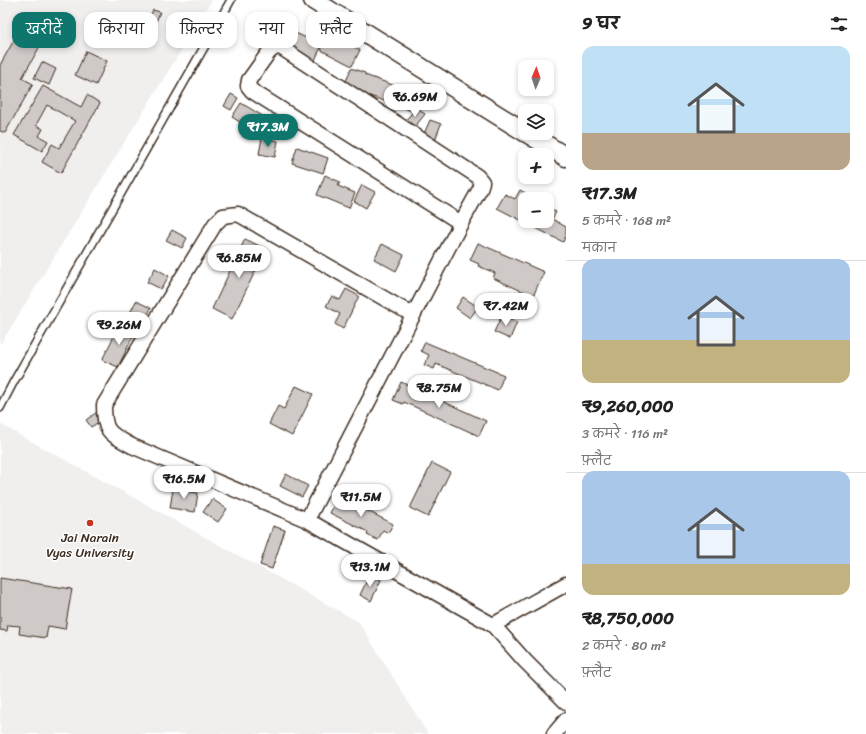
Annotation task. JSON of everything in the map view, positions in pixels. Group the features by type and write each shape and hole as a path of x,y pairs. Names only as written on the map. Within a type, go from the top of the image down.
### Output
{"street":[{"path":"313,0 518,127"},
{"path":"307,520 480,189 482,182 477,176 280,47 274,48 270,52 250,80 248,86 252,91 461,223"},
{"path":"539,140 566,157"},
{"path":"413,316 238,214 224,216 215,224 104,405 104,421 110,434 132,446 307,520 493,625 525,661 566,702"},
{"path":"493,625 566,584"},
{"path":"554,734 566,720"}],"lane":[{"path":"0,408 13,382 231,0"}],"shaded area":[{"path":"0,0 212,0 205,12 166,12 166,48 183,48 0,345"},
{"name":"Jai Narain Vyas University","path":"0,424 359,622 428,734 0,734"}],"building":[{"path":"153,10 160,12 158,17 158,12 152,12"},
{"path":"298,34 306,38 306,48 321,48 315,60 288,48 298,48"},
{"path":"12,44 12,48 39,48 22,78 33,84 5,133 0,131 0,65"},
{"path":"322,48 356,48 360,50 352,66 321,50"},
{"path":"86,51 107,61 96,85 75,75"},
{"path":"42,62 56,69 49,85 34,78"},
{"path":"351,68 365,73 365,75 404,89 400,100 392,98 390,103 344,87"},
{"path":"43,86 81,107 87,95 100,103 61,173 42,162 52,144 59,148 75,121 47,105 36,125 43,129 39,136 48,141 42,151 14,135"},
{"path":"407,89 419,95 412,111 399,106"},
{"path":"231,94 238,98 231,110 224,106"},
{"path":"241,103 271,121 262,136 232,117"},
{"path":"417,107 425,114 414,128 405,121"},
{"path":"430,120 441,124 435,140 423,136"},
{"path":"262,138 278,141 275,157 259,154"},
{"path":"297,147 328,158 323,173 292,163"},
{"path":"325,175 340,182 338,186 355,193 349,208 317,195"},
{"path":"362,185 375,192 366,208 354,201"},
{"path":"505,194 515,199 518,194 518,219 497,208"},
{"path":"554,220 566,227 566,235 563,242 536,228 554,228"},
{"path":"172,230 187,238 182,248 166,240"},
{"path":"245,239 266,249 232,319 212,309"},
{"path":"478,243 544,272 533,296 493,278 495,273 478,266 479,264 470,260"},
{"path":"382,244 404,255 396,271 374,259"},
{"path":"155,268 169,276 161,289 147,282"},
{"path":"346,289 359,296 343,329 335,324 340,314 326,306 332,296 340,300"},
{"path":"463,297 478,307 470,318 456,308"},
{"path":"136,301 151,308 139,332 124,325"},
{"path":"502,315 517,322 510,339 494,332"},
{"path":"120,324 135,332 118,367 102,360"},
{"path":"425,342 504,375 498,390 436,364 434,369 424,365 429,355 421,351"},
{"path":"401,382 486,421 479,436 404,402 403,404 393,400"},
{"path":"296,386 313,394 292,436 269,424 278,406 284,409"},
{"path":"97,412 102,420 91,427 86,420"},
{"path":"432,463 450,472 428,517 410,508"},
{"path":"286,474 308,486 302,497 280,486"},
{"path":"173,489 198,493 195,512 170,508"},
{"path":"339,496 393,524 388,533 383,530 378,540 367,535 368,532 330,513"},
{"path":"212,499 227,509 218,522 203,512"},
{"path":"273,526 285,530 272,569 260,565"},
{"path":"370,574 381,580 371,601 360,595"},
{"path":"0,578 72,589 65,629 48,626 46,638 19,634 20,626 8,625 7,631 0,630"}],"place":[{"name":"Jai Narain Vyas University","path":"90,523"}]}
